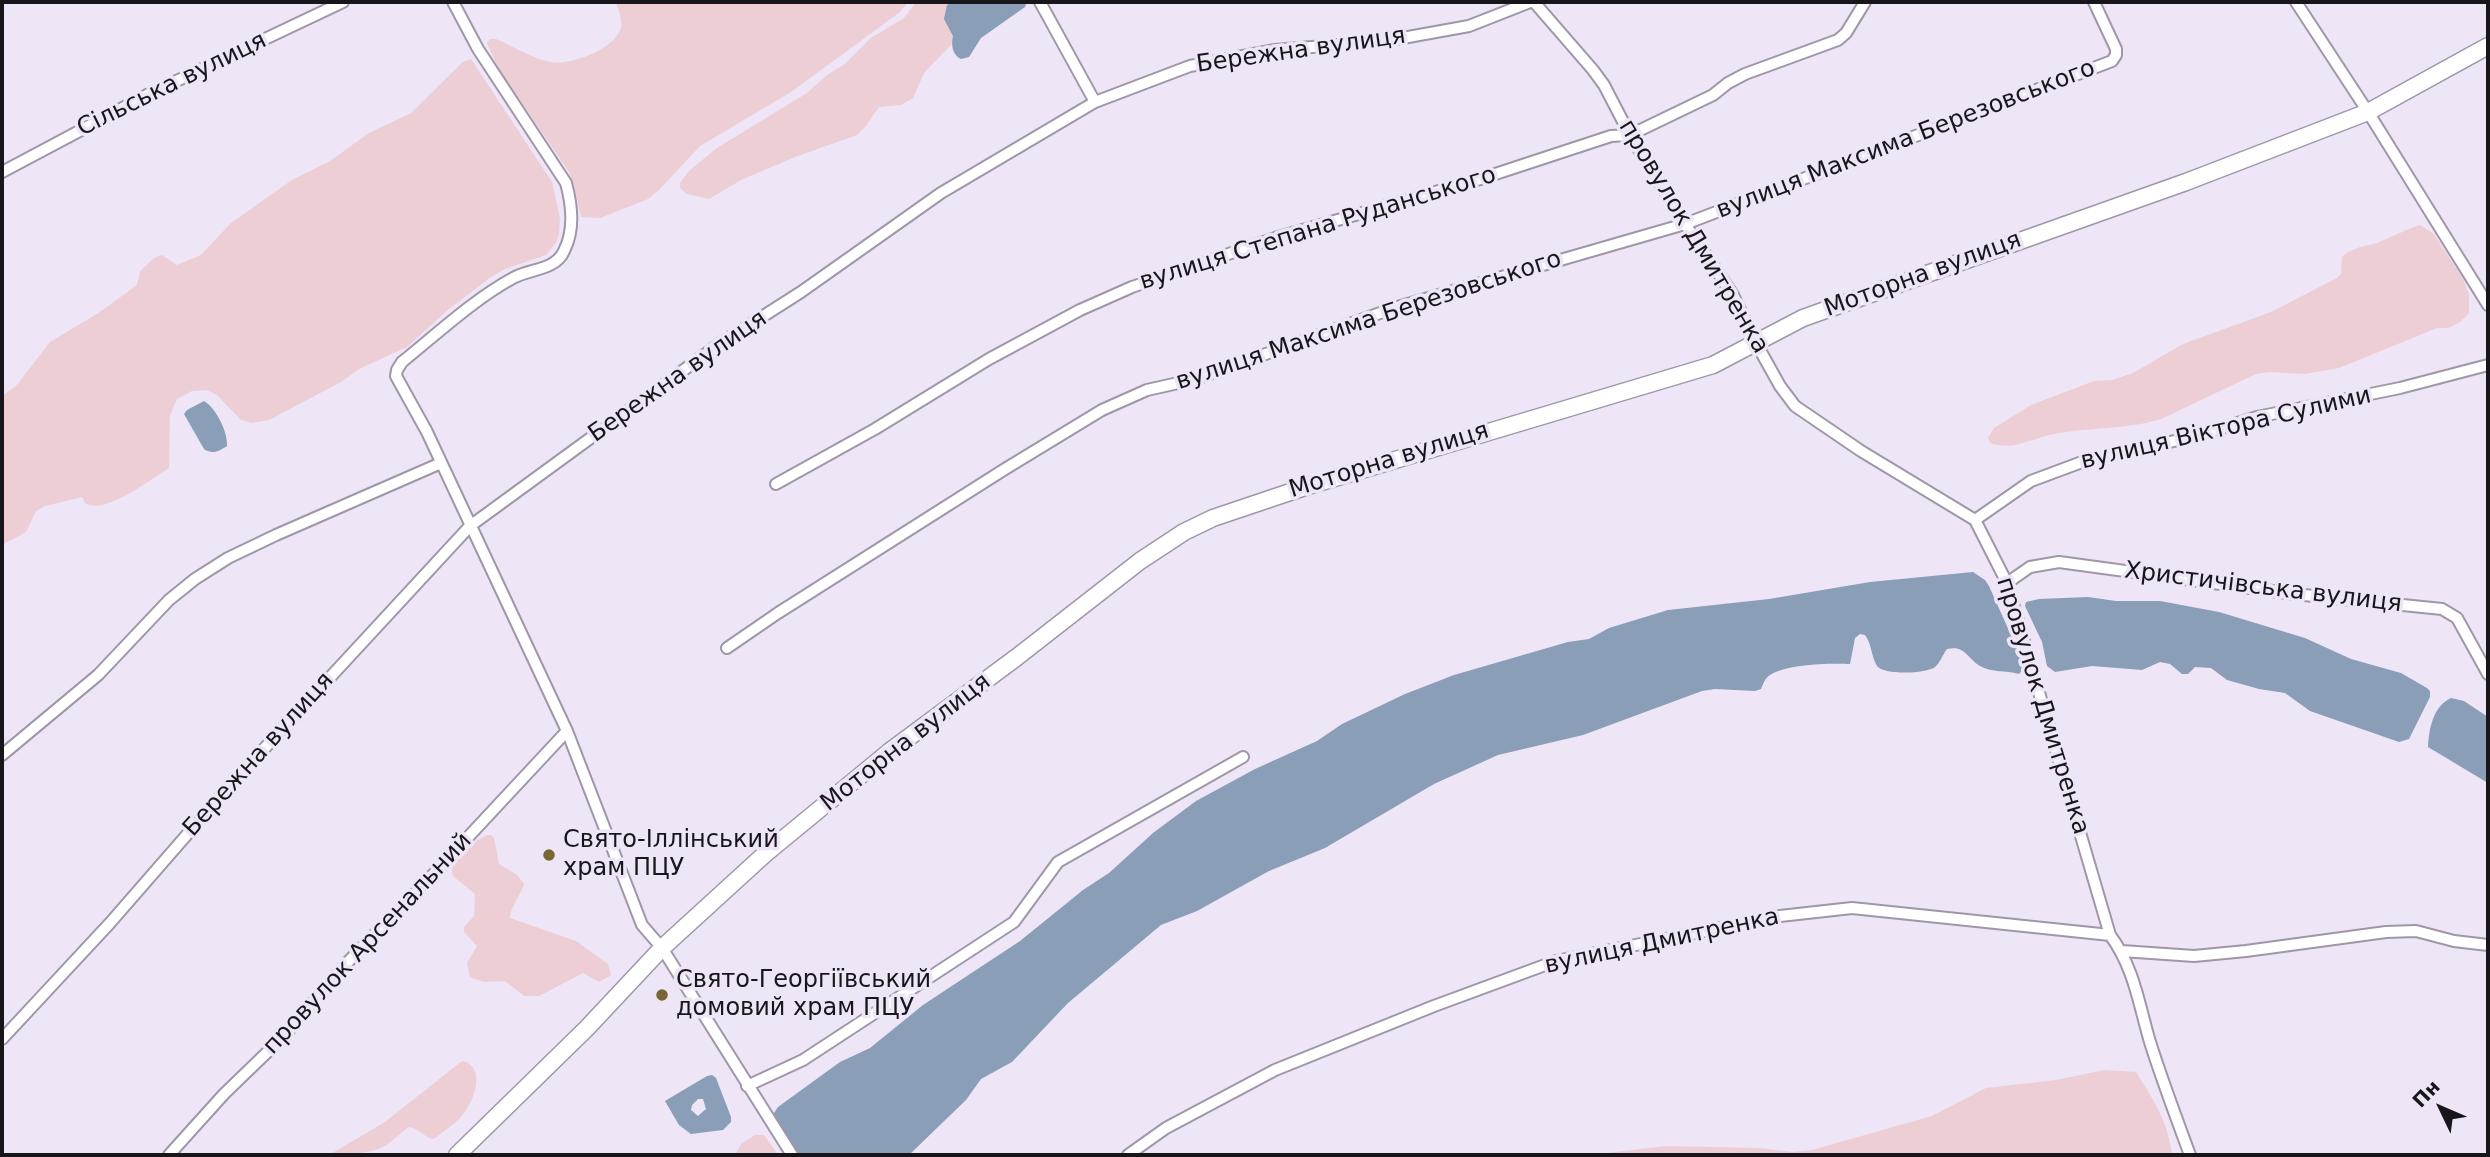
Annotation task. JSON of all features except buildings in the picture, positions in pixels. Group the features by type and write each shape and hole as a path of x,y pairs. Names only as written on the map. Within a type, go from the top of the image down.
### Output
{"street":[{"name":"Сільська вулиця","path":"2,172 149,94 344,2"},
{"path":"453,2 478,49 566,183 572,220 564,253 552,264 521,274 491,290 402,362 397,370 398,383 427,432 567,731 642,925 662,948 792,1155"},
{"path":"1040,2 1095,102"},
{"name":"Бережна вулиця","path":"2,1039 470,526 718,345 801,292 941,193 1095,102 1190,66 1275,50 1386,41 1469,26 1532,2"},
{"name":"провулок Дмитренка","path":"1532,2 1594,70 1630,135 1733,295 1780,386 1796,406 1861,451 1975,520 2007,583 2110,935 2122,951 2190,1155"},
{"name":"вулиця Степана Руданського","path":"776,484 875,429 989,359 1080,310 1132,287 1275,238 1477,180 1611,136 1630,135 1713,95 1745,74 1839,40 1865,2"},
{"name":"вулиця Максима Березовського","path":"727,648 1005,469 1102,410 1147,390 1196,379 1394,308 1685,224 2112,61 2116,49 2094,2"},
{"path":"2296,2 2488,304"},
{"name":"Моторна вулиця","path":"457,1155 587,1028 662,948 765,854 889,752 1140,561 1184,532 1213,518 1308,485 1713,365 1803,318 2186,182 2368,112 2488,46"},
{"name":"вулиця Віктора Сулими","path":"1975,520 2031,481 2082,461 2196,436 2257,417 2400,388 2488,365"},
{"path":"2,755 98,675 169,600 195,579 228,558 276,535 441,463"},
{"name":"Христичівська вулиця","path":"2007,583 2031,567 2059,562 2294,594 2442,609 2457,618 2488,674"},
{"name":"провулок Арсенальний","path":"169,1155 224,1094 284,1036 344,966 567,731"},
{"path":"747,1086 803,1060 1014,922 1058,862 1243,757"},
{"name":"вулиця Дмитренка","path":"1128,1155 1166,1128 1275,1070 1434,1006 1556,961 1780,916 1852,908 2110,935"},
{"path":"2122,951 2194,956 2386,932 2416,931 2454,941 2488,945"}],"shaded area":[{"path":"616,2 908,2 900,12 791,92 700,146 648,199 600,218 581,217 569,172 498,68 487,43 490,39 496,39 551,62 580,59 601,49 617,36 621,22"},
{"path":"916,2 951,2 947,5 953,36 951,45 924,73 913,98 901,105 879,107 857,135 741,180 709,199 687,194 680,188 680,183 689,171 717,148 807,93 827,75 845,64 871,38 904,18"},
{"path":"471,59 552,182 560,219 559,234 556,243 546,255 505,269 491,277 449,309 407,347 359,369 341,382 269,420 251,423 241,420 217,395 207,390 192,391 177,399 170,415 169,468 104,505 93,506 85,503 82,497 45,506 36,511 26,532 2,545 2,396 16,386 50,342 100,312 137,285 140,271 154,258 162,255 177,265 201,255 231,223 292,180 330,161 369,133 411,113 463,62"},
{"path":"2420,225 2434,234 2463,279 2469,295 2469,313 2455,325 2437,328 2339,368 2305,374 2256,374 2147,423 2072,431 2010,445 1990,443 1988,438 1994,428 2031,405 2094,381 2112,380 2133,373 2183,344 2271,312 2337,278 2341,274 2342,257 2347,253"},
{"path":"487,835 494,838 499,864 517,875 524,884 510,918 576,941 608,964 611,975 599,982 583,973 539,996 524,996 505,981 484,982 470,977 467,963 477,946 464,932 464,927 474,916 475,894 453,876 451,865 467,847"},
{"path":"462,1061 474,1069 475,1092 461,1116 438,1136 433,1139 409,1127 381,1148 362,1153 329,1155 385,1122"},
{"path":"2104,1070 2136,1072 2164,1121 2172,1155 1590,1155 1667,1146 1758,1148 1792,1152 1812,1150 1932,1116 1986,1088 2056,1080"},
{"path":"755,1135 764,1135 778,1155 735,1155 741,1144"}],"water":[{"path":"951,2 1027,2 1025,7 981,38 969,57 961,59 954,52 953,36 944,19 947,5"},
{"path":"204,401 217,415 226,434 227,446 216,452 204,449 184,414"},
{"path":"1973,572 1989,586 2023,662 2023,669 2019,674 1985,668 1962,651 1953,648 1947,649 1937,665 1930,669 1887,671 1877,666 1865,635 1860,634 1855,638 1850,664 1786,668 1770,675 1761,689 1755,691 1702,691 1583,735 1498,755 1434,784 1325,848 1269,871 1197,911 1161,925 1068,1003 1012,1062 981,1079 966,1100 909,1155 799,1155 775,1118 774,1113 778,1107 840,1062 870,1048 923,1005 1020,941 1083,890 1109,873 1153,833 1196,801 1405,694 1454,675 1568,642 1589,639 1609,628 1668,610 1769,599 1870,582"},
{"path":"2088,597 2116,601 2160,601 2219,612 2305,638 2351,659 2401,673 2427,688 2430,697 2409,739 2399,742 2310,711 2285,693 2227,680 2211,668 2195,667 2188,674 2182,674 2170,664 2160,662 2142,670 2092,666 2055,672 2047,666 2042,642 2025,606 2026,602"},
{"path":"2451,698 2464,701 2488,717 2488,783 2428,747 2436,712"},
{"path":"707,1076 716,1078 731,1122 723,1130 691,1134 679,1125 665,1101","holes":["698,1099 703,1099 706,1109 698,1116 691,1110 692,1105"]}],"place":[{"name":"Свято-Іллінський храм ПЦУ","path":"549,855"},
{"name":"Свято-Георгіївський домовий храм ПЦУ","path":"662,995"}]}
